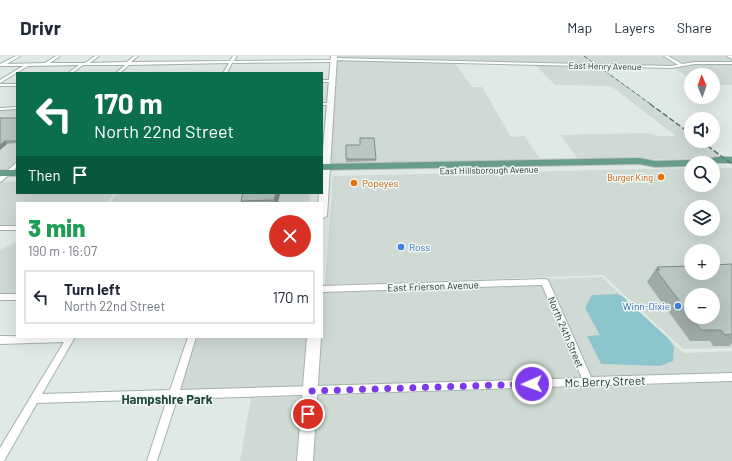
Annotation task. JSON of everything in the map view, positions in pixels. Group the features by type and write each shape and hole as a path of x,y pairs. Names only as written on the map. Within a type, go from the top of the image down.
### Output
{"main road":[{"path":"720,160 732,160"},
{"name":"East Hillsborough Avenue","path":"323,171 641,167 655,164 684,163"},
{"path":"720,165 732,166"},
{"path":"1,177 16,173"},
{"path":"1,177 16,180"}],"street":[{"path":"1,65 18,56"},
{"path":"45,65 58,56"},
{"path":"72,72 97,56"},
{"path":"119,72 136,56"},
{"path":"226,72 235,56"},
{"path":"666,56 682,66"},
{"path":"323,171 326,104 332,81 334,59"},
{"name":"East Henry Avenue","path":"1,65 231,63 334,59 671,67 703,63 732,63"},
{"path":"0,82 27,65"},
{"path":"323,81 332,81"},
{"path":"0,85 16,85"},
{"path":"0,109 16,108"},
{"path":"1,177 16,165"},
{"path":"0,228 16,228"},
{"name":"East Frierson Avenue","path":"323,289 545,282"},
{"name":"North 24th Street","path":"545,282 588,382"},
{"path":"0,298 16,297"},
{"path":"0,340 70,338"},
{"path":"0,458 70,338"},
{"path":"152,461 192,338"},
{"path":"305,461 314,338"},
{"name":"Mc Berry Street","path":"34,400 732,377"}],"shaded area":[{"path":"335,56 664,56 680,65 670,67 335,58"},
{"path":"668,56 728,56 732,58 732,63 702,62 682,65"},
{"path":"335,59 454,62 472,87 482,87 511,137 524,136 542,161 328,165"},
{"path":"534,64 599,66 684,129 684,148 710,148 724,158 720,158 720,156 684,156 684,159 579,161 560,135 649,133 656,136 676,136 611,86 555,85"},
{"path":"696,64 732,64 732,85 720,85 720,68 684,68 684,74 674,68"},
{"path":"0,110 16,110 16,169 0,169"},
{"path":"684,168 684,192 720,192 720,168 732,168 732,348 683,349 603,275 325,285 333,176"},
{"path":"16,181 16,194 113,194 108,202 16,202 16,225 0,226 0,183"},
{"path":"116,194 310,194 309,202 111,202"},
{"path":"16,242 16,294 0,294 0,250"},
{"path":"602,277 622,296 617,294 600,335 587,336 601,364 660,366 673,361 674,347 669,339 681,351 686,353 732,351 732,373 590,377 547,280 543,279"},
{"path":"542,286 581,377 315,386 318,338 323,338 323,293"},
{"path":"196,338 310,338 306,387 180,391"},
{"path":"732,382 732,461 310,461 314,396"},
{"path":"305,396 300,461 240,461 251,398"}],"water":[{"path":"617,294 622,296 669,339 674,347 673,361 660,366 601,364 587,336 600,335 585,308 592,295"}],"building":[{"path":"0,118 16,118 16,141 5,141 0,145"},
{"path":"360,138 374,138 376,159 346,159 346,145 360,145"},
{"path":"243,194 276,194 274,200 241,201"},
{"path":"732,264 732,334 725,335 721,330 701,330 696,324 720,324 720,288 684,288 684,308 656,270 660,270 657,267 684,266 684,280 720,280 720,265"}],"railway":[{"path":"584,56 652,105"},
{"path":"650,104 684,129"},
{"path":"710,148 732,164"}],"place":[{"name":"Burger King","path":"661,177"},
{"name":"Popeyes","path":"354,183"},
{"name":"Ross","path":"401,247"},
{"name":"Winn-Dixie","path":"678,306"}],"district":[{"name":"Hampshire Park","path":"167,399"}],"route":[{"path":"308,414 310,391 532,384"}]}
